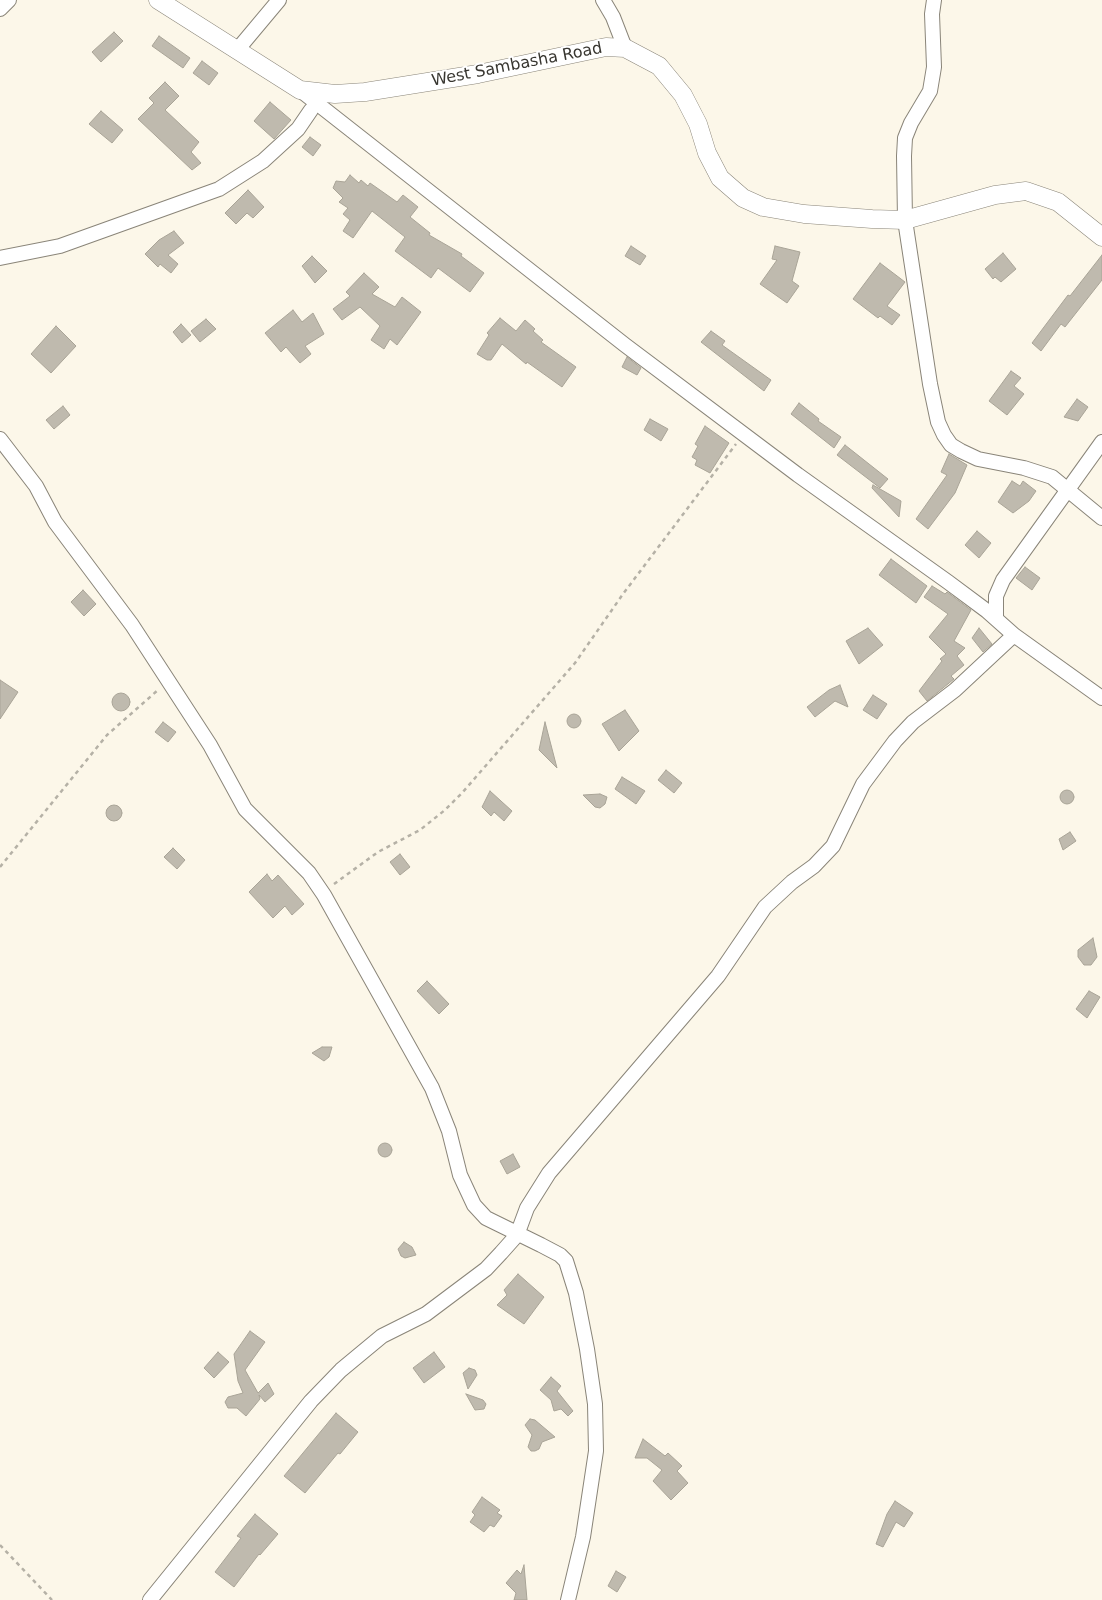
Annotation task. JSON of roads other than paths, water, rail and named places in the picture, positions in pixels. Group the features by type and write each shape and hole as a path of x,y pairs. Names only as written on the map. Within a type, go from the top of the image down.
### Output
{"street":[{"path":"0,9 9,0"},
{"name":"West Sambasha Road","path":"158,0 300,90 335,94 365,92 478,74 606,47 624,48 659,66 683,95 698,124 707,153 720,178 743,198 763,207 804,214 905,220 995,195 1026,191 1058,202 1102,237"},
{"path":"238,49 278,0"},
{"path":"603,0 613,17 624,48"},
{"path":"934,0 932,14 934,67 930,91 911,123 906,138 905,220 930,384 944,435 951,445 978,459 1039,472 1068,488 1102,518"},
{"path":"300,90 625,345 798,475 948,582 996,619 1014,636 1102,698"},
{"path":"0,258 60,246 219,189 263,161 298,129 311,110"},
{"path":"0,439 36,486 55,522 132,625 171,683 210,745 245,809 309,873 324,894 432,1088 450,1131 460,1175 474,1205 486,1218 560,1255 566,1261 576,1294 592,1388 596,1451 584,1537 568,1600"},
{"path":"996,619 996,596 1002,580 1102,442"},
{"path":"150,1600 311,1401 341,1370 382,1336 426,1314 486,1269 517,1234 527,1208 549,1173 718,976 765,907 792,882 814,866 833,846 863,784 895,741 913,722 955,690 1014,636"}]}
